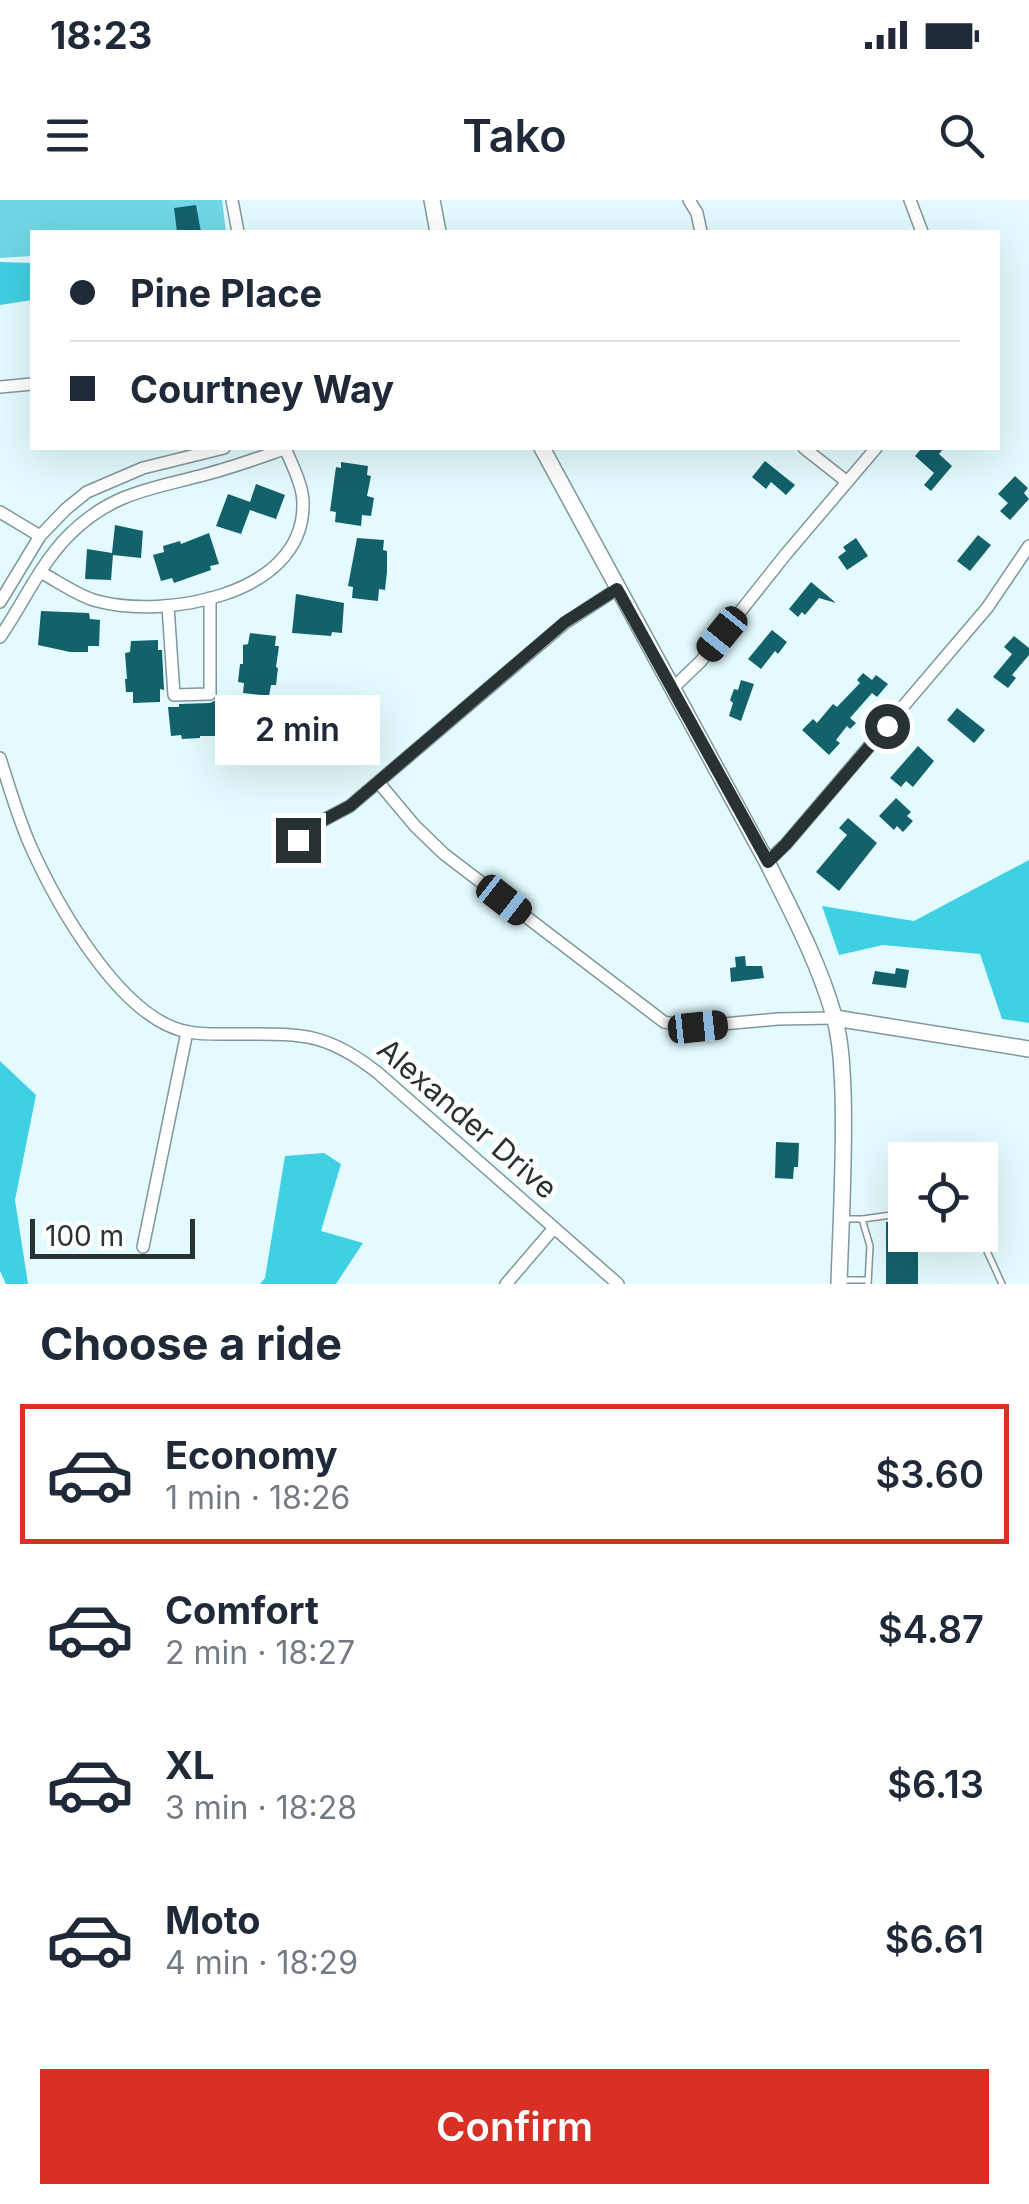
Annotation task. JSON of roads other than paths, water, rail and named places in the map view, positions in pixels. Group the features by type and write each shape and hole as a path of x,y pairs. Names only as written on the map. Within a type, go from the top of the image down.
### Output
{"main road":[{"path":"432,200 438,230"},
{"path":"543,450 768,862 801,930 835,1018 844,1114 839,1282"},
{"path":"835,1018 1029,1049"}],"street":[{"path":"232,200 238,230"},
{"path":"689,200 701,230"},
{"path":"910,200 921,230"},
{"path":"0,388 30,384"},
{"path":"0,637 51,556 83,522 120,498 280,450"},
{"path":"42,573 96,600 134,606 168,606 210,598 251,583 284,558 302,519 302,498 287,450"},
{"path":"807,450 846,481"},
{"path":"672,688 701,661 874,450"},
{"path":"22,604 3,597 40,536 87,492 190,452 195,477"},
{"path":"154,465 156,486"},
{"path":"0,512 40,536"},
{"path":"768,862 987,608 1029,546"},
{"path":"298,840 318,823 350,806 565,622 617,589"},
{"path":"168,606 174,695 210,694 210,598"},
{"name":"Alexander Drive","path":"0,758 30,845 78,932 106,974 134,1002 157,1020 187,1032 303,1035 346,1050 618,1284"},
{"path":"379,782 444,854 664,1022 689,1027 835,1018"},
{"path":"143,1248 187,1032"},
{"path":"506,1284 554,1228"}],"lane":[{"path":"841,1219 888,1215"},
{"path":"839,1282 868,1282 870,1246 862,1219"},
{"path":"987,1252 1002,1284"}]}
